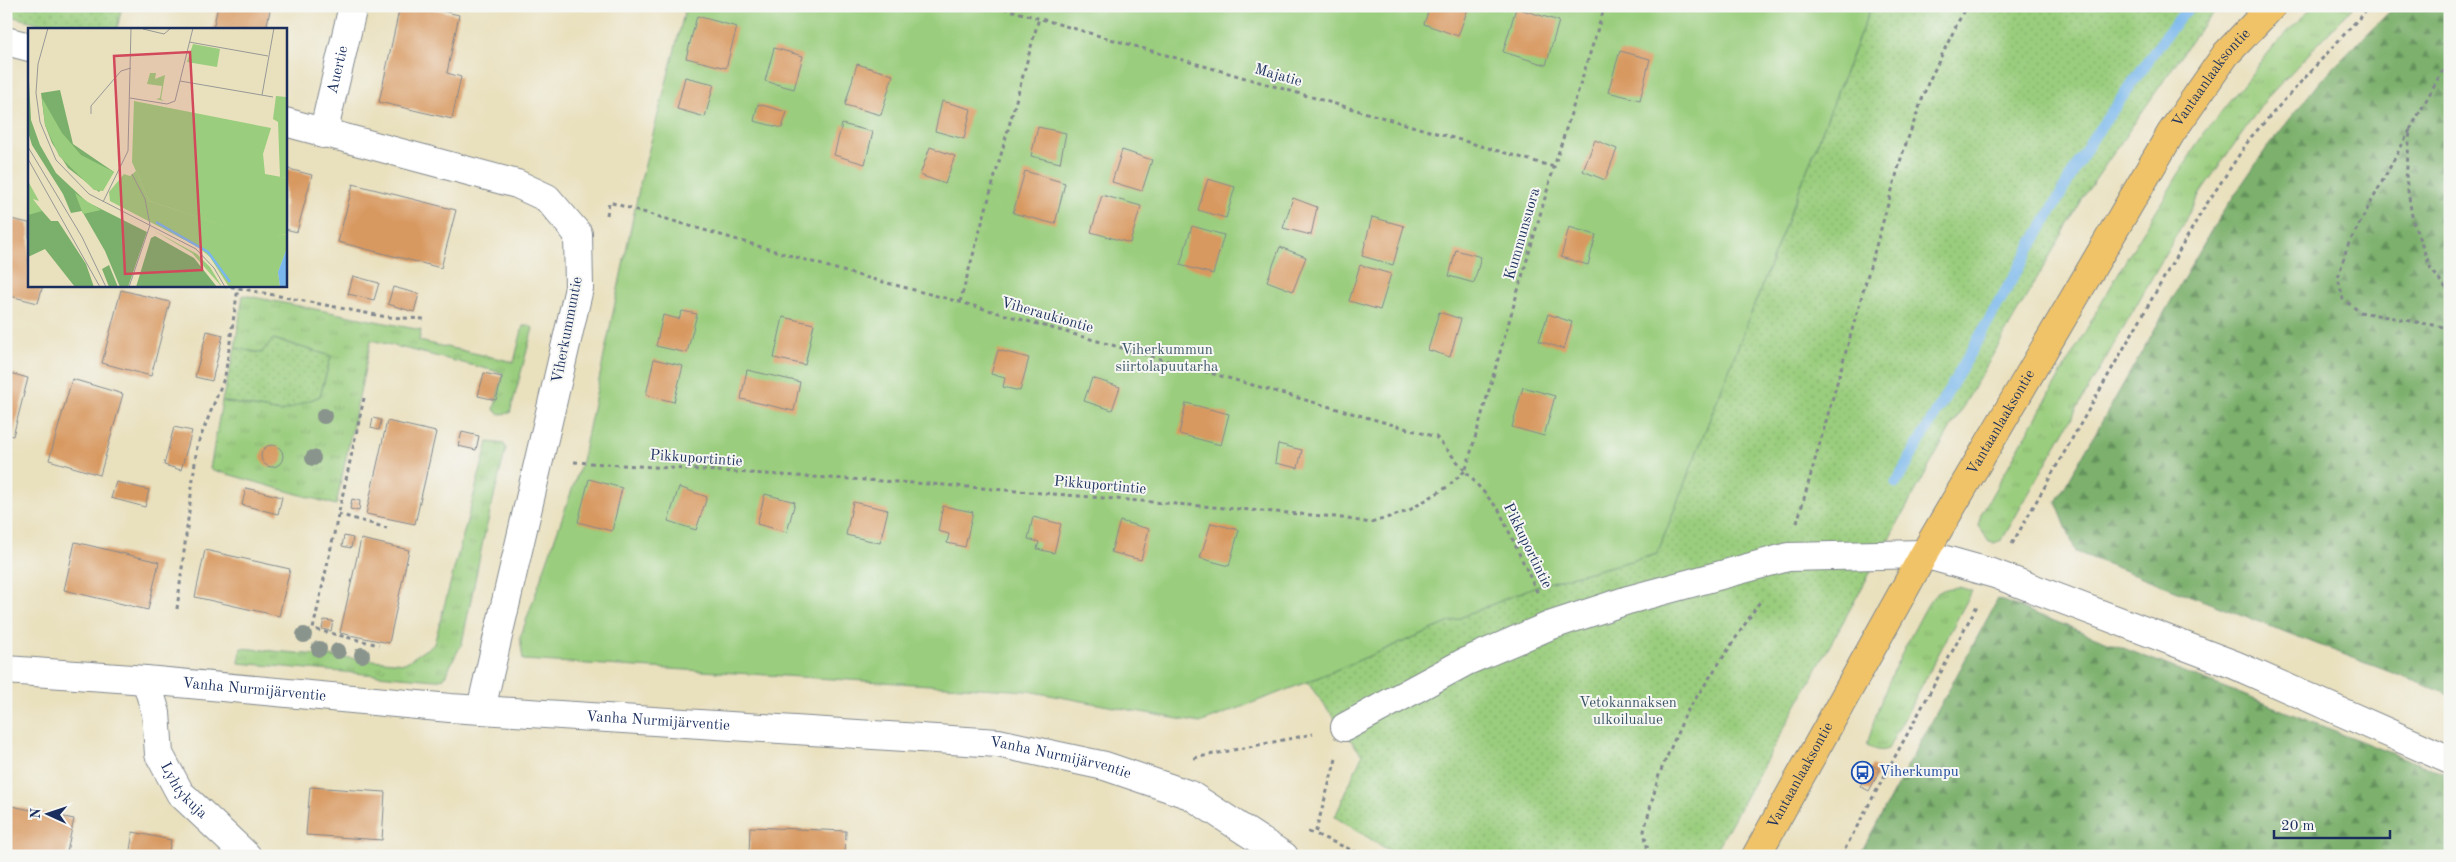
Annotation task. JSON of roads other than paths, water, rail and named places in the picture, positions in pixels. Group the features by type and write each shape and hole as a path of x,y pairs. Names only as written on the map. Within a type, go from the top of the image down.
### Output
{"main road":[{"name":"Vantaanlaaksontie","path":"1756,856 1924,554 2171,133 2226,54 2272,6"}],"street":[{"name":"Auertie","path":"323,134 353,6"},
{"path":"6,41 28,47"},
{"name":"Viherkummuntie","path":"286,122 323,134 517,184 547,198 578,234 579,288 482,709"},
{"path":"1345,727 1465,662 1549,626 1628,600 1788,557 1924,554 1995,574 2235,665 2450,760"},
{"name":"Vanha Nurmijärventie","path":"6,670 482,709 998,743 1106,766 1190,795 1284,856"},
{"name":"Lyhtykuja","path":"146,680 156,713 158,754 180,794 247,856"}],"waterway":[{"path":"1896,483 2091,141 2170,30 2190,6"}],"place":[{"name":"Viherkumpu","path":"1863,772"}],"park label":[{"name":"Viherkummun siirtolapuutarha","path":"1167,358"},
{"name":"Vetokannaksen ulkoilualue","path":"1628,712"}]}
